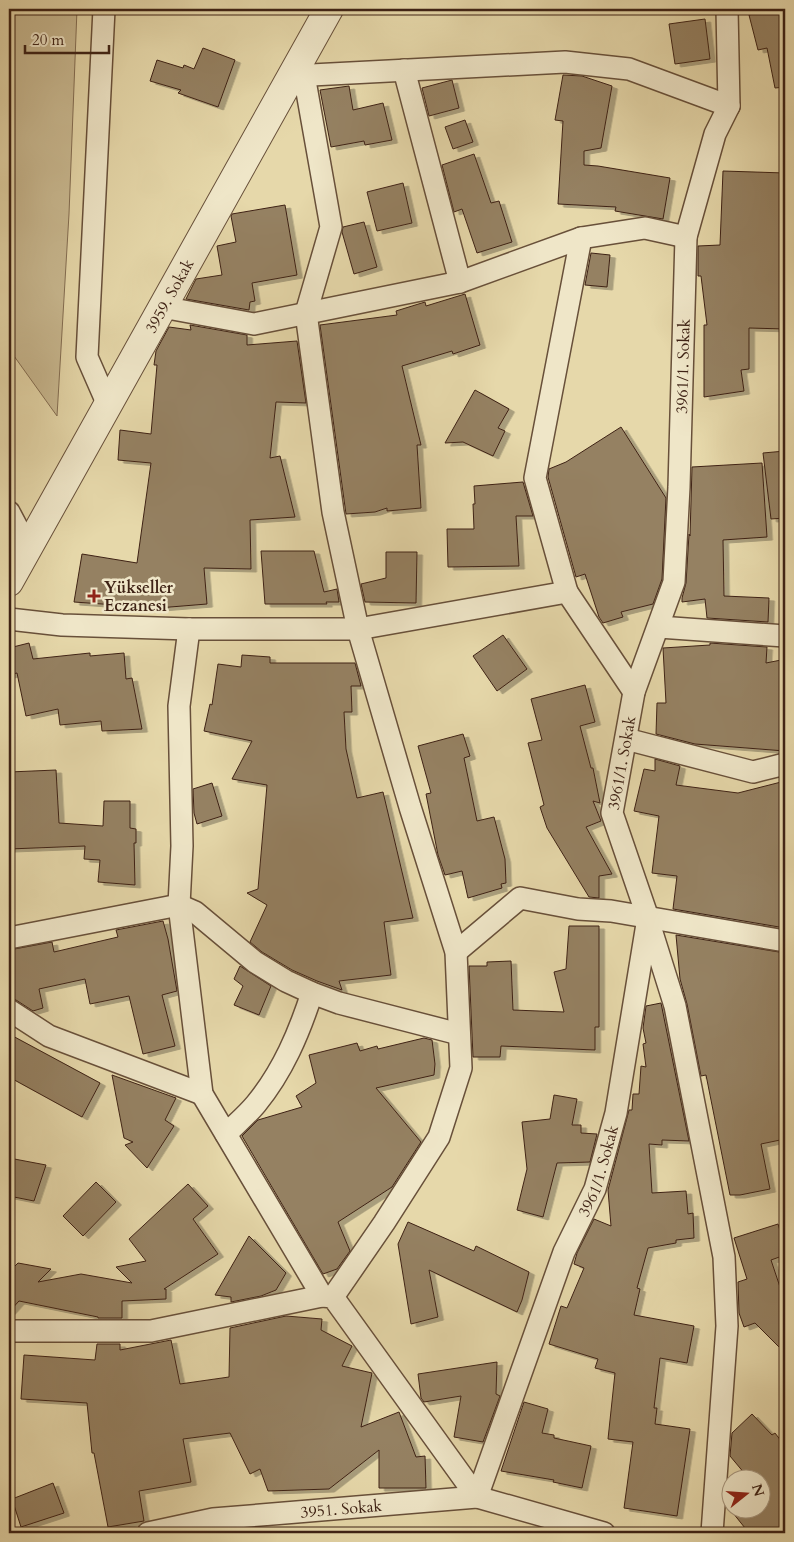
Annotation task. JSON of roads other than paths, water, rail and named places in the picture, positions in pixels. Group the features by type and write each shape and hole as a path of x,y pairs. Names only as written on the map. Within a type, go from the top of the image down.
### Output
{"street":[{"path":"104,9 88,357 108,405"},
{"name":"3959. Sokak","path":"9,582 162,307 298,76 329,9"},
{"name":"3961/1. Sokak","path":"477,1498 564,1252 595,1189 616,1113 648,918 612,813 634,692 674,582 679,486 686,237 715,134 729,106 727,9"},
{"path":"9,1331 151,1330 327,1296 384,1223 439,1137 460,1068 456,952 410,807 358,629 334,512 306,313 331,227 298,76 565,62 629,70 729,106"},
{"path":"404,70 460,282"},
{"path":"162,307 254,324 460,282 581,238 645,228 686,237"},
{"path":"581,238 535,478 567,592 634,692"},
{"path":"9,512 28,548"},
{"path":"9,619 62,625 188,629 358,629 567,592"},
{"path":"659,627 785,636"},
{"path":"188,629 179,706 182,846 179,905 202,1094 327,1296 477,1498"},
{"path":"626,739 753,772 785,764"},
{"path":"456,952 520,898 578,909 611,911 785,941"},
{"path":"9,938 179,905 195,912 256,962 286,981 312,993 339,1003 459,1034"},
{"path":"648,918 675,1006 724,1257 727,1326 712,1533"},
{"path":"226,1134 256,1105 274,1080 295,1039 312,993"},
{"path":"9,1010 49,1036 202,1094"},
{"name":"3951. Sokak","path":"148,1533 213,1519 477,1498 604,1533"}],"place":[{"name":"Yükseller Eczanesi","path":"94,596"}]}
